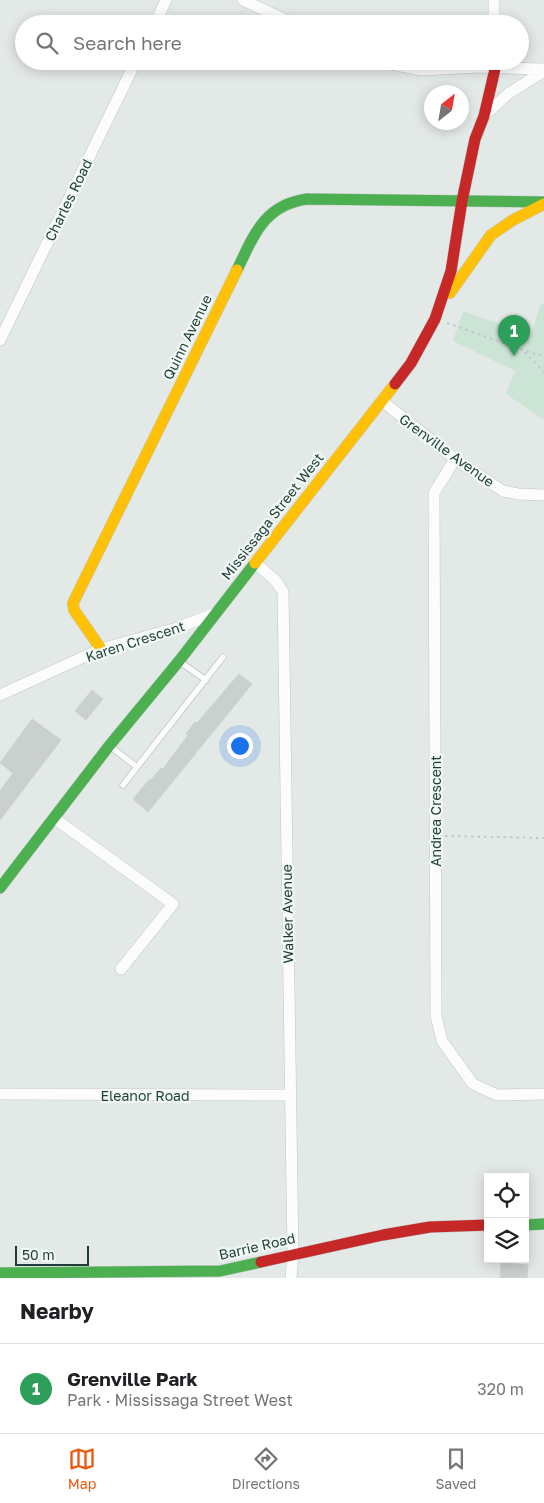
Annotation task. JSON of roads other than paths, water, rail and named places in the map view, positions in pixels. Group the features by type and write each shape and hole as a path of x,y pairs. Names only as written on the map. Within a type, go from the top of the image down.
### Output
{"street":[{"path":"159,15 166,0"},
{"path":"243,0 275,15"},
{"path":"494,0 494,15"},
{"path":"529,68 544,70"},
{"name":"Charles Road","path":"0,340 132,70"},
{"name":"Mississaga Street West","path":"0,888 109,746 179,661 254,562 411,363 437,315 451,272 462,201 475,139 484,116 494,70"},
{"path":"484,116 509,93 544,70"},
{"name":"Quinn Avenue","path":"101,649 74,610 73,603 251,241 265,220 278,206 292,200 462,201"},
{"path":"462,201 544,203"},
{"path":"437,315 477,252 491,235 512,220 544,203"},
{"name":"Grenville Avenue","path":"382,402 454,459 503,491 544,495"},
{"name":"Andrea Crescent","path":"454,459 434,493 436,1016 442,1041 473,1084 498,1095 544,1094"},
{"name":"Walker Avenue","path":"254,562 276,581 283,592 293,1254 291,1278"},
{"name":"Karen Crescent","path":"0,694 101,649 176,628 216,613"},
{"path":"54,818 172,904 121,969"},
{"name":"Eleanor Road","path":"0,1094 290,1095"},
{"path":"529,1224 544,1224"},
{"name":"Barrie Road","path":"0,1273 95,1275 203,1274 383,1235 430,1227 484,1225"}],"lane":[{"path":"123,785 223,657"},
{"path":"179,661 206,680"},
{"path":"109,746 137,768"}],"place":[{"name":"Grenville Park","path":"514,356"}]}
